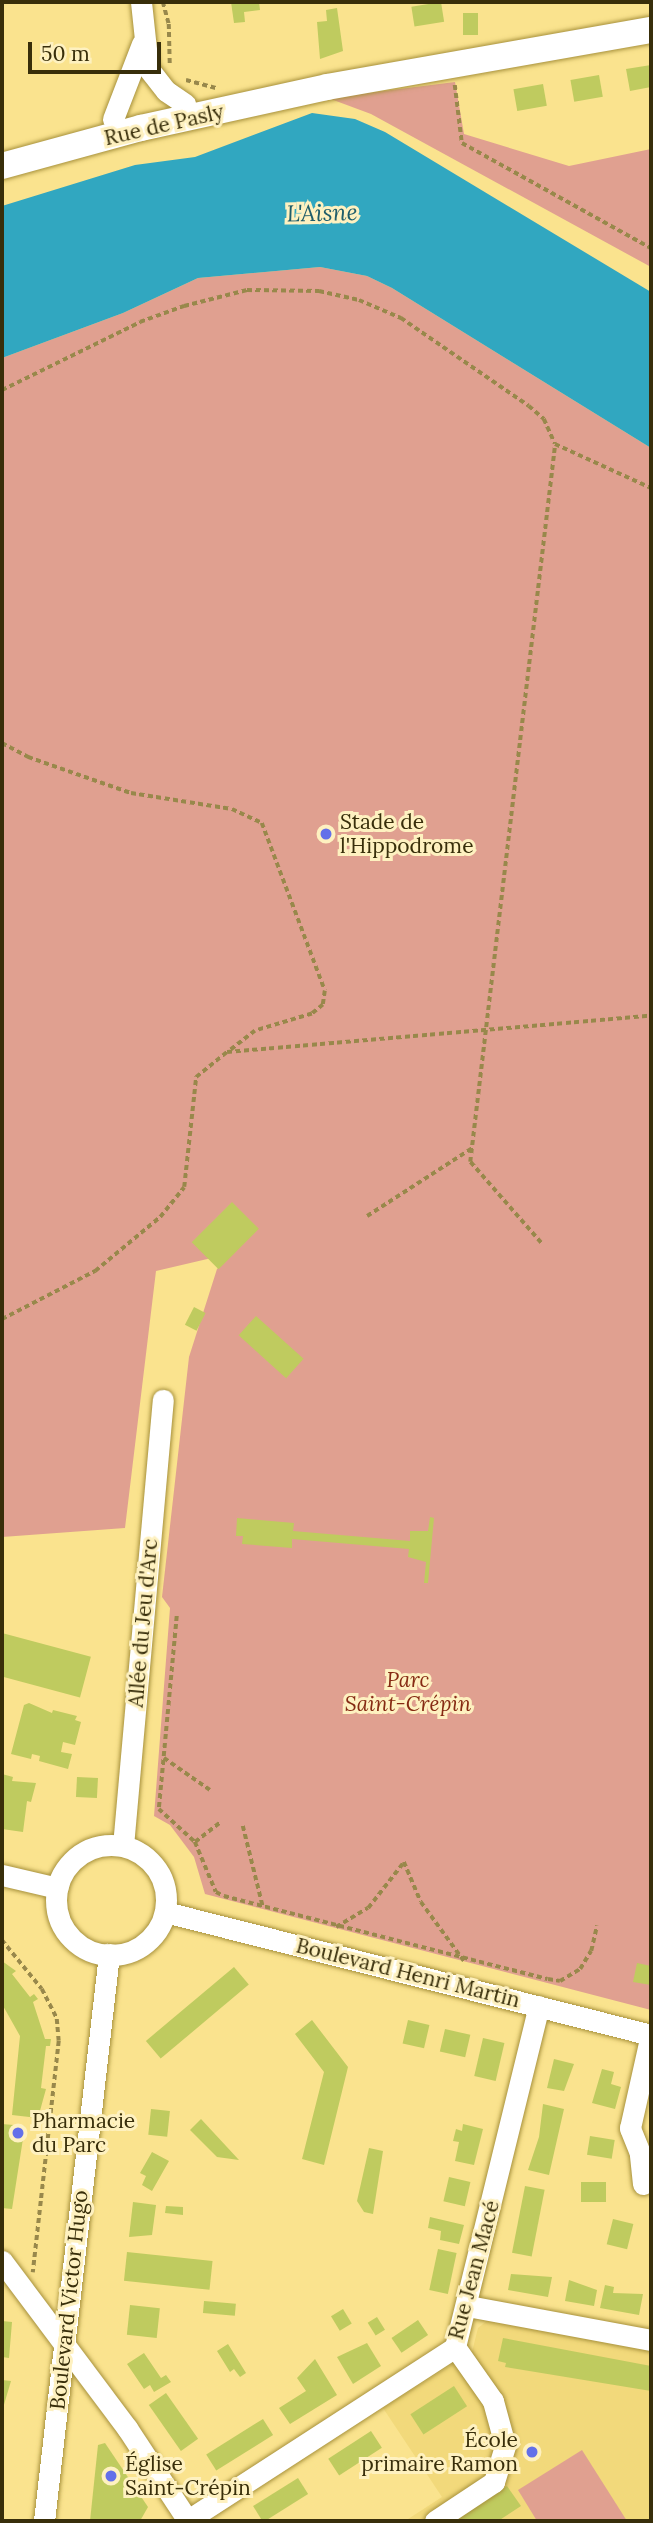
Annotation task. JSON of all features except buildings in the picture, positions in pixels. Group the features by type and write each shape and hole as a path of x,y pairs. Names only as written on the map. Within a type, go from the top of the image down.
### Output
{"main road":[{"name":"Rue de Pasly","path":"2,166 141,128 327,88 651,30"},
{"name":"Rue de Pasly","path":"2,156 184,92 239,93 327,88"}],"street":[{"path":"141,2 142,44 148,68 166,91 184,92"},
{"path":"113,119 142,44"},
{"name":"Allée du Jeu d'Arc","path":"123,1846 163,1400"},
{"path":"123,1846 154,1865 163,1881 165,1912 155,1934 141,1946 109,1954 88,1950 73,1939 57,1908 58,1888 73,1860 88,1850 123,1846"},
{"path":"2,1875 58,1888"},
{"name":"Boulevard Henri Martin","path":"165,1912 651,2034"},
{"name":"Boulevard Victor Hugo","path":"44,2521 109,1954"},
{"name":"Rue Jean Macé","path":"188,2521 455,2347 468,2306 539,2006"},
{"path":"643,2184 640,2153 629,2128 651,2034"},
{"path":"2,2261 64,2340 188,2521"},
{"path":"468,2306 651,2340"},
{"path":"435,2521 494,2482 505,2445 493,2401 455,2347"}],"path":[{"path":"452,65 462,143 651,248"},
{"path":"184,92 239,93"},
{"path":"2,390 140,322 184,306 247,290 319,291 359,300 401,318 544,419 555,444 470,1162 541,1243"},
{"path":"555,444 651,488"},
{"path":"2,743 28,757 131,793 232,809 262,823 325,991 323,1005 312,1014 255,1031 196,1077 184,1187 160,1216 95,1271 2,1319"},
{"path":"227,1052 651,1016"},
{"path":"367,1216 472,1148"},
{"path":"177,1616 159,1809 195,1842 216,1892 334,1928 464,1961 560,1981 572,1976 588,1958 597,1926"},
{"path":"164,1758 210,1790"},
{"path":"195,1842 221,1822"},
{"path":"243,1826 263,1907"},
{"path":"334,1928 368,1908 404,1862 421,1902 464,1961"},
{"path":"2,1940 42,1989 57,2019 59,2040 30,2299"}],"shaded area":[{"name":"École primaire Ramon","path":"488,2320 651,2351 651,2521 405,2521 442,2497 383,2408 472,2352 478,2328"}],"green space":[{"path":"455,82 464,134 569,166 651,149 651,267 371,114 328,98"},
{"name":"Stade de l'Hippodrome","path":"320,267 367,276 392,288 651,448 651,2010 205,1894 194,1857 170,1825 154,1816 170,1608 162,1597 189,1357 217,1269 233,1253 156,1271 125,1528 2,1537 2,358 123,313 198,278"},
{"path":"582,2450 627,2521 537,2521 518,2490"}],"water":[{"name":"L'Aisne","path":"312,113 355,119 385,132 651,292 651,448 392,288 367,276 320,267 198,278 123,313 2,358 2,206 135,165 195,157"}],"place":[{"name":"Stade de l'Hippodrome","path":"326,834"},
{"name":"Pharmacie du Parc","path":"18,2133"},
{"name":"École primaire Ramon","path":"532,2452"},
{"name":"Église Saint-Crépin","path":"111,2476"}],"park label":[{"name":"Parc Saint-Crépin","path":"408,1692"}]}
